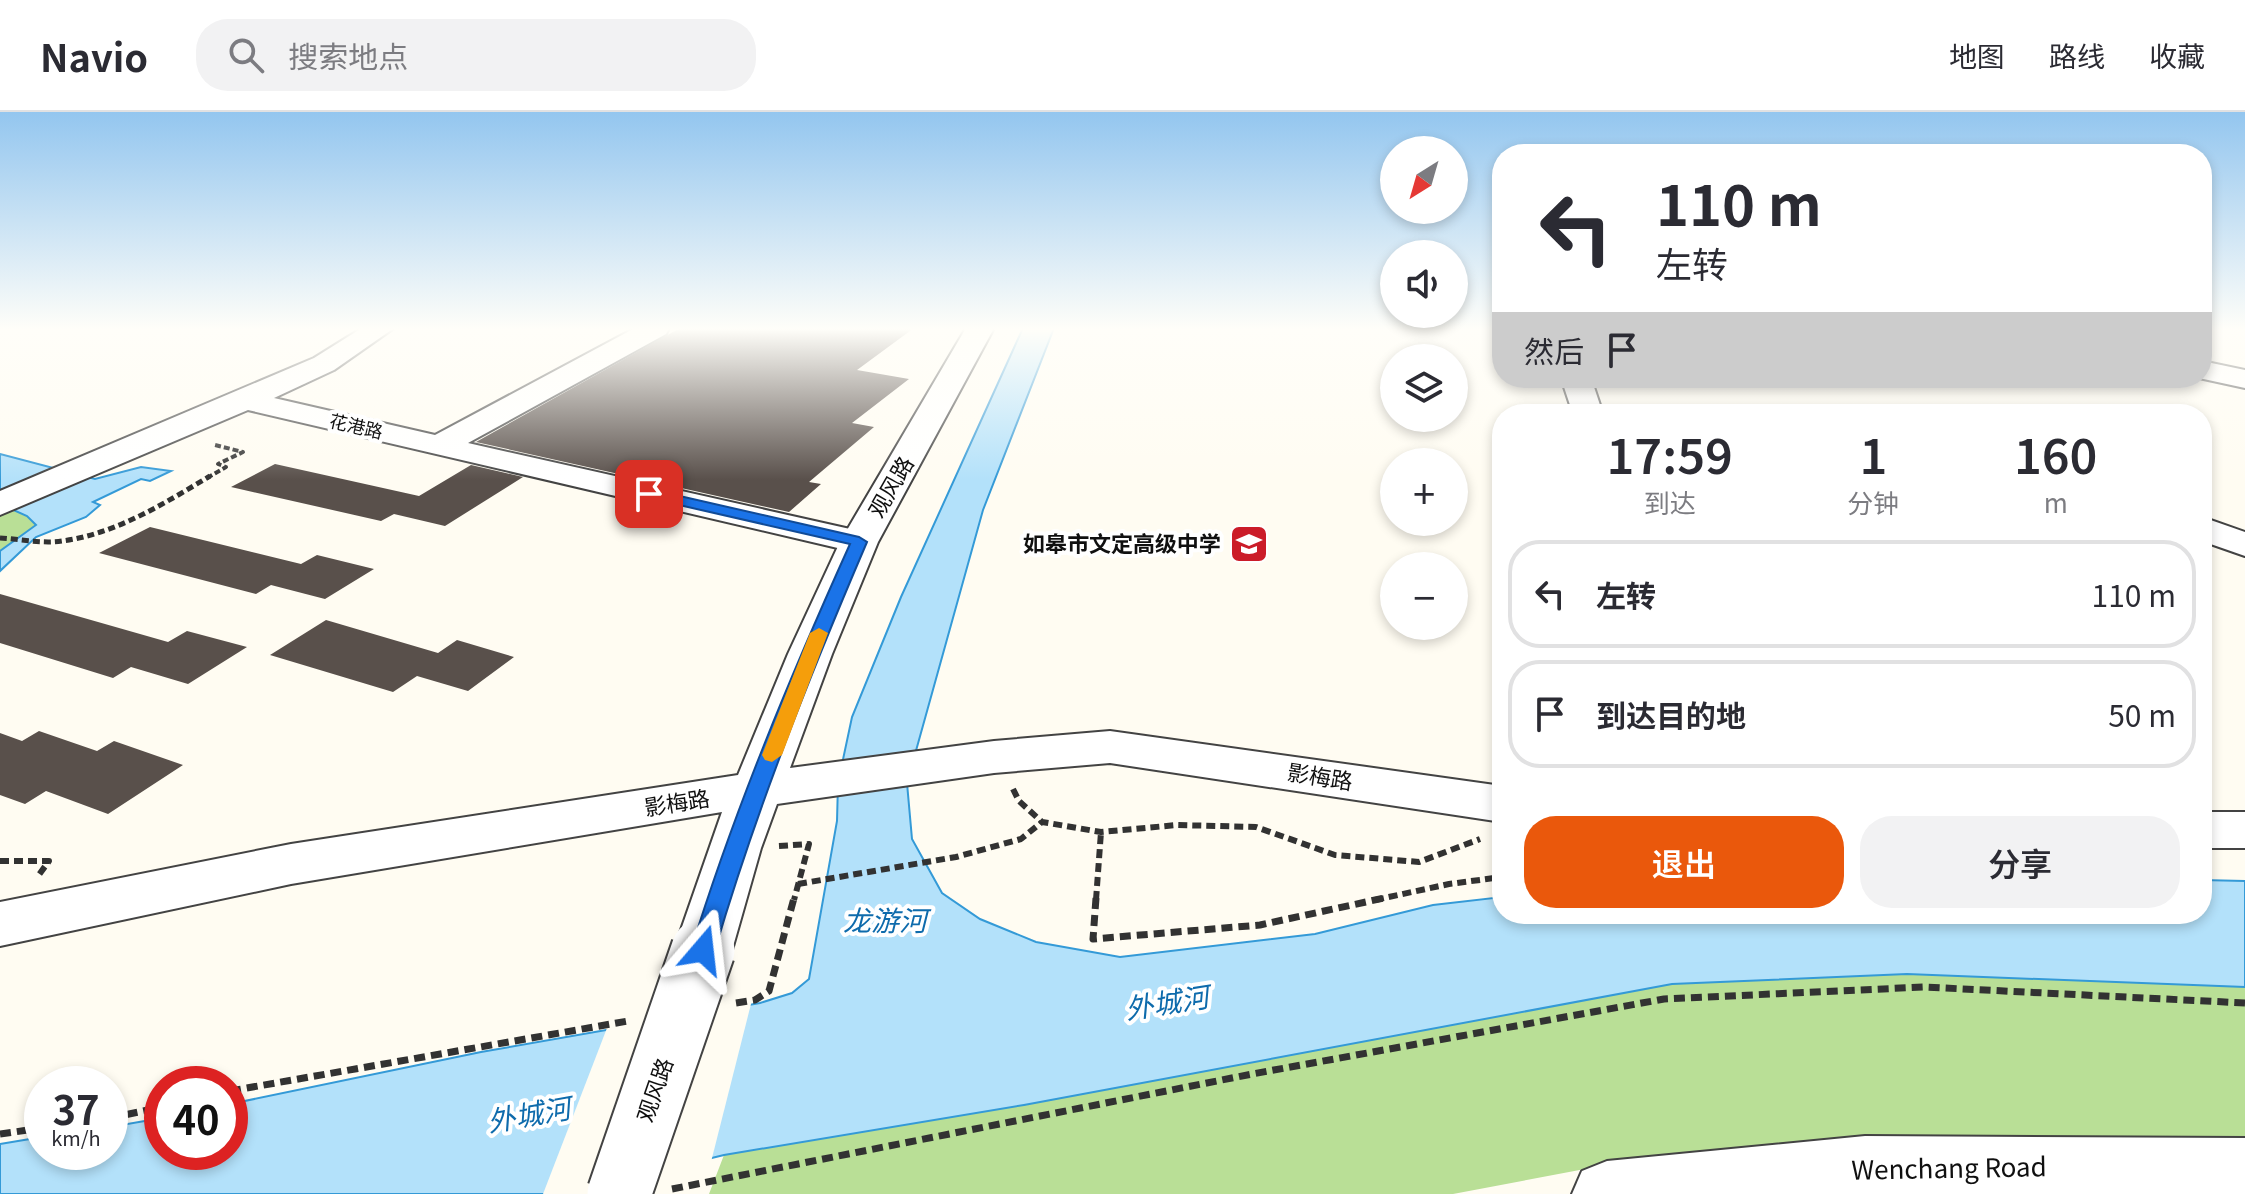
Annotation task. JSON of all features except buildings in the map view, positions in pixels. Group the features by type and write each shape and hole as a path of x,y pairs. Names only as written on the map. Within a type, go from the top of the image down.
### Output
{"street":[{"path":"0,504 292,378"},
{"path":"439,446 563,378"},
{"name":"观风路","path":"641,1192 714,978 734,848 810,654 859,542 951,378"},
{"name":"花港路","path":"245,400 859,542"},
{"path":"2212,532 2245,545"},
{"name":"影梅路","path":"0,924 291,864 759,789 994,757 1110,747 1492,819"},
{"path":"2212,830 2245,830"},
{"name":"Wenchang Road","path":"1614,1193 1865,1168 2245,1170"}],"path":[{"path":"0,538 61,541 103,530 226,467 218,464 243,452 209,443 285,410"},
{"path":"994,757 1019,801 1042,822 1101,832 1177,825 1256,827 1335,855 1419,862 1492,822"},
{"path":"798,884 956,857 1021,839 1042,822"},
{"path":"1101,832 1093,939 1260,925 1449,884 1492,878"},
{"path":"714,978 755,1000 769,991 809,844 734,848"},
{"path":"641,1192 1252,1074 1664,999 1924,987 2245,1003"},
{"path":"248,1088 635,1020"},
{"path":"0,1134 24,1131"}],"green space":[{"path":"11,508 36,525 0,551 0,513"},
{"path":"1907,974 2245,987 2245,1152 1659,1155 1453,1194 709,1194 724,1155 1024,1105 1672,984"}],"water":[{"path":"1000,378 1034,378 983,510 907,783 912,839 942,893 980,919 1036,942 1120,957 1315,934 1433,905 1492,898 1492,924 2212,924 2212,880 2245,881 2245,987 1907,974 1672,984 1024,1105 724,1155 564,1194 0,1194 0,1144 24,1140 24,1170 128,1170 128,1124 144,1121 144,1170 248,1170 248,1100 481,1052 760,1003 792,993 809,979 837,821 838,783 852,717 901,597"},
{"path":"0,454 95,479 141,467 171,471 150,481 141,479 93,502 100,505 86,517 36,537 0,571 0,551 36,525 27,516 0,504"}],"pier":[{"path":"752,1000 711,1162 581,1194 543,1194 607,1028"}],"slow traffic":[{"path":"772,755 819,633"}],"place":[{"name":"如皋市文定高级中学","path":"1249,544"}],"route":[{"path":"649,494 859,542 810,654 734,848 703,950"}],"water label":[{"name":"龙游河","path":"885,921"},
{"name":"外城河","path":"1167,1003"},
{"name":"外城河","path":"529,1115"}]}
